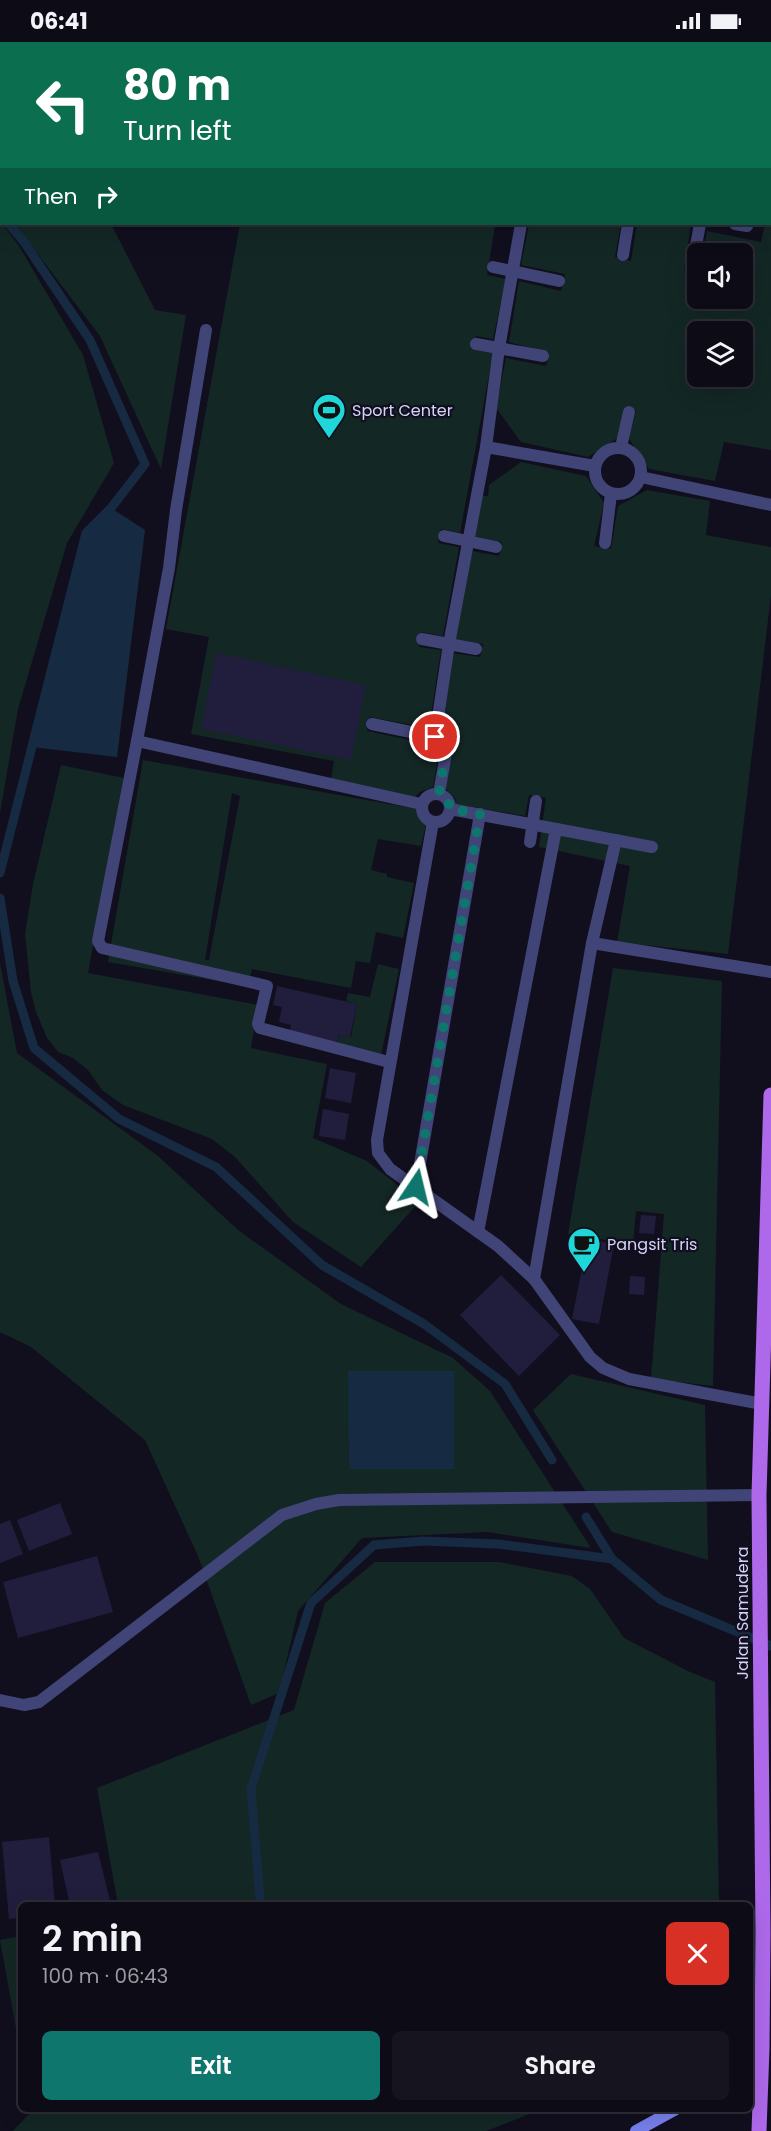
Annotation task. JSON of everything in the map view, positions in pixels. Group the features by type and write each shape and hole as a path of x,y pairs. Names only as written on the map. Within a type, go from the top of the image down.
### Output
{"main road":[{"name":"Jalan Samudera","path":"759,2131 756,2052 760,1677 759,1495 771,1095"}],"street":[{"path":"636,2131 670,2112"}],"lane":[{"path":"435,737 449,645 486,447 499,348 521,225"},
{"path":"622,255 628,225"},
{"path":"696,243 700,225"},
{"path":"493,267 558,281"},
{"path":"206,330 167,579 98,941 102,948 267,986 258,1024 260,1028 389,1062"},
{"path":"476,344 543,356"},
{"path":"621,447 629,412"},
{"path":"486,447 595,466"},
{"path":"621,447 631,451 638,458 642,467 641,477 635,488 624,494 611,494 598,483 595,466 604,452 621,447"},
{"path":"641,477 771,505"},
{"path":"605,543 611,494"},
{"path":"444,536 496,547"},
{"path":"422,639 476,650"},
{"path":"372,724 435,737 447,744 439,794"},
{"path":"137,741 422,804"},
{"path":"432,793 439,794 449,802 450,809 447,817 441,822 433,822 422,812 422,804 432,793"},
{"path":"530,842 536,801"},
{"path":"450,809 652,847"},
{"path":"416,1187 480,814"},
{"path":"433,822 389,1062 377,1140 378,1153 390,1169 498,1246 534,1279 590,1357 603,1368 628,1379 762,1404"},
{"path":"478,1232 556,828"},
{"path":"534,1279 592,943 616,840"},
{"path":"592,943 771,972"},
{"path":"0,1700 24,1705 39,1702 282,1515 316,1504 339,1500 759,1495"}],"green space":[{"path":"0,225 3,225 19,246 83,355 114,463 67,543 18,709 0,813"},
{"path":"16,225 112,225 155,310 186,315 161,469 100,336"},
{"name":"Sport Center","path":"240,225 495,225 487,275 506,279 493,339 476,336 474,350 493,353 460,533 441,529 438,543 459,547 443,636 422,632 419,647 441,650 429,728 370,717 367,731 440,746 433,787 420,792 414,798 331,780 334,761 191,734 209,637 166,629"},
{"path":"529,225 621,225 615,257 631,261 637,225 691,225 684,271 687,272 687,309 753,309 753,243 705,243 707,231 761,242 765,225 771,225 771,450 724,442 715,481 649,469 629,439 636,410 624,408 619,437 588,457 521,442 496,408 506,358 546,366 549,353 509,342 519,281 561,291 565,274 521,265"},
{"path":"521,462 586,476 604,503 594,546 611,549 618,506 647,490 710,501 706,535 771,547 771,595 728,954 617,942 630,866 539,847 546,798 529,795 525,816 456,804 455,798 445,788 456,736 441,731 452,653 480,657 483,644 455,639 472,551 499,556 502,542 474,536 480,496 488,496 489,485"},
{"path":"143,760 417,809 420,819 426,824 421,846 378,839 371,870 387,874 387,877 414,883 403,938 376,932 370,963 356,961 351,988 252,969 248,986 108,962","holes":["232,793 240,796 209,960 205,960"]},
{"path":"61,765 124,778 88,973 258,1005 251,1048 327,1064 313,1138 367,1161 419,1202 361,1267 293,1222 235,1157 212,1139 123,1105 102,1090 88,1070 73,1058 58,1052 47,1038 36,1012 31,992 25,934 33,884"},
{"path":"0,963 17,1053 158,1156 238,1230 341,1304 453,1358 490,1391 591,1548 487,1532 362,1538 298,1611 279,1693 251,1705 198,1556 145,1440 31,1347 0,1332"},
{"path":"378,964 399,969 380,1060 336,1051 339,1035 351,1037 357,1004 346,1001 348,993 370,997"},
{"path":"613,968 722,981 713,1386 651,1379 664,1214 636,1211 633,1244 568,1234"},
{"path":"571,1374 705,1405 708,1560 612,1532 533,1410"},
{"path":"375,1562 499,1562 572,1576 590,1589 624,1638 690,1672 715,1682 719,1902 117,1902 97,1788 294,1710 325,1603"},
{"path":"18,1937 18,2039 0,1940"},
{"path":"31,2112 535,2112 486,2131 13,2131"}],"water":[{"path":"111,508 145,530 117,757 32,747 86,533"},
{"path":"348,1371 454,1371 454,1469 349,1469"}],"building":[{"path":"216,653 366,685 351,760 201,729"},
{"path":"277,986 357,1004 350,1037 339,1035 336,1046 289,1036 291,1025 279,1022 282,1007 273,1005"},
{"path":"330,1068 356,1073 351,1103 325,1098"},
{"path":"323,1109 349,1114 345,1140 319,1136"},
{"path":"641,1215 656,1216 654,1234 639,1233"},
{"path":"588,1239 614,1244 599,1324 572,1319"},
{"path":"501,1275 560,1335 519,1376 460,1315"},
{"path":"630,1276 645,1277 644,1295 629,1294"},
{"path":"60,1503 72,1534 29,1551 17,1520"},
{"path":"10,1520 23,1554 0,1563 0,1524"},
{"path":"97,1556 113,1612 18,1638 3,1582"},
{"path":"49,1837 55,1902 18,1902 18,1918 9,1919 2,1842"},
{"path":"98,1852 110,1902 69,1902 60,1860"}],"waterway":[{"path":"0,873 86,533 111,508 145,464 90,340 24,242 10,225"},
{"path":"0,898 13,981 34,1048 119,1119 216,1167 322,1265 424,1324 505,1384 552,1460"},
{"path":"586,1517 612,1559 661,1600 771,1646"},
{"path":"260,1899 251,1789 311,1603 374,1545 423,1541 498,1544 612,1559"}],"place":[{"name":"Sport Center","path":"329,439"},
{"name":"Pangsit Tris","path":"584,1273"}],"route":[{"path":"416,1187 480,814 450,809 449,802 439,794 447,744 435,737"}]}
